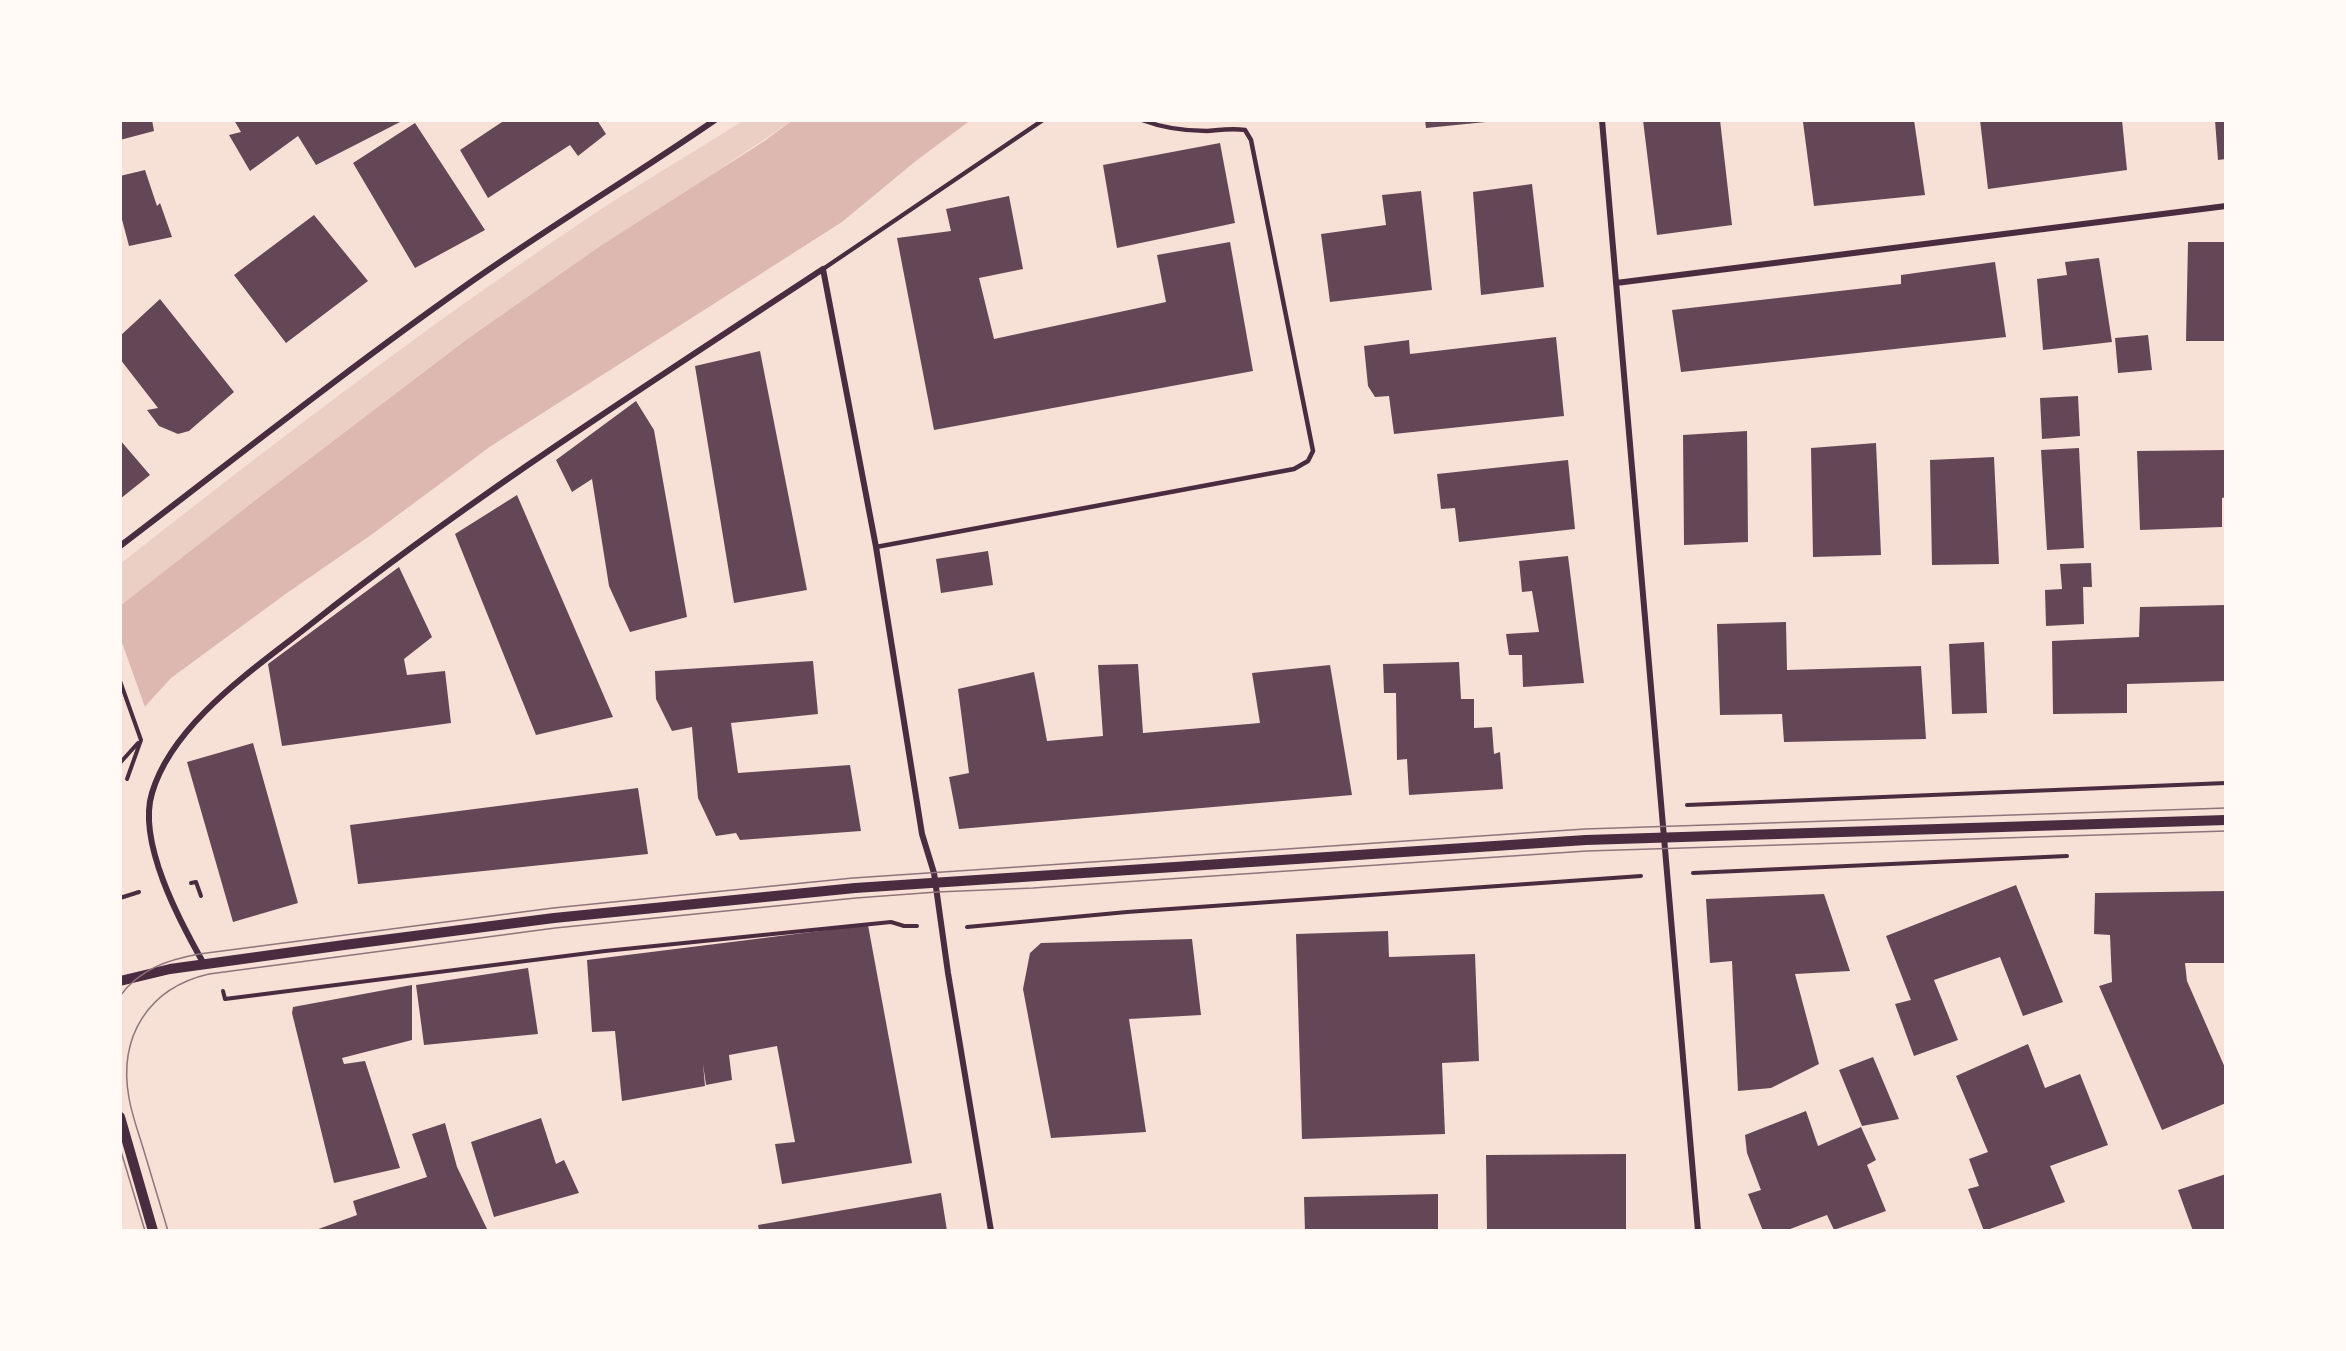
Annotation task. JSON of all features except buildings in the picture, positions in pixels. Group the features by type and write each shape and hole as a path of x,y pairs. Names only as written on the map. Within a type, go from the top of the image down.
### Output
{"street":[{"path":"120,546 289,416 458,291 532,239 715,120"},
{"path":"1602,120 1698,1231"},
{"path":"1616,284 2226,206"},
{"path":"204,964 167,887 152,850 148,826 151,795 162,767 180,741 206,711 243,677 346,596 455,515 616,405 823,269 876,547 922,834 934,873 948,973 991,1231"},
{"path":"120,981 170,969 204,964 554,918 855,888 1586,840 2226,820"},
{"path":"120,1117 153,1231"}],"lane":[{"path":"823,269 1042,120"},
{"path":"876,547 1294,469 1308,461 1313,451 1251,140 1245,130 1162,128 1142,120"}],"path":[{"path":"120,681 141,740 120,763"},
{"path":"1698,804 2226,783"},
{"path":"973,927 985,924 1127,912 1666,875 2067,856"},
{"path":"120,898 138,892"},
{"path":"225,999 662,945 891,922 904,926"}],"shaded area":[{"path":"744,120 793,120 466,340 262,495 120,607 120,564 176,520 346,390 520,264 599,210"},
{"path":"793,120 971,120 917,160 842,222 491,446 371,535 287,593 171,678 120,734 120,606 466,340 602,245 763,142"}],"pier":[{"path":"120,637 146,710 123,735 120,725"}],"tram line":[{"path":"120,996 145,972 176,959 199,954 553,908 853,878 1585,829 2226,808"},
{"path":"168,1231 130,1105 127,1076 128,1055 133,1036 142,1018 154,1003 169,991 209,974 555,928 937,892 1033,888 1587,851 2226,831"},
{"path":"120,1148 145,1231"}]}
